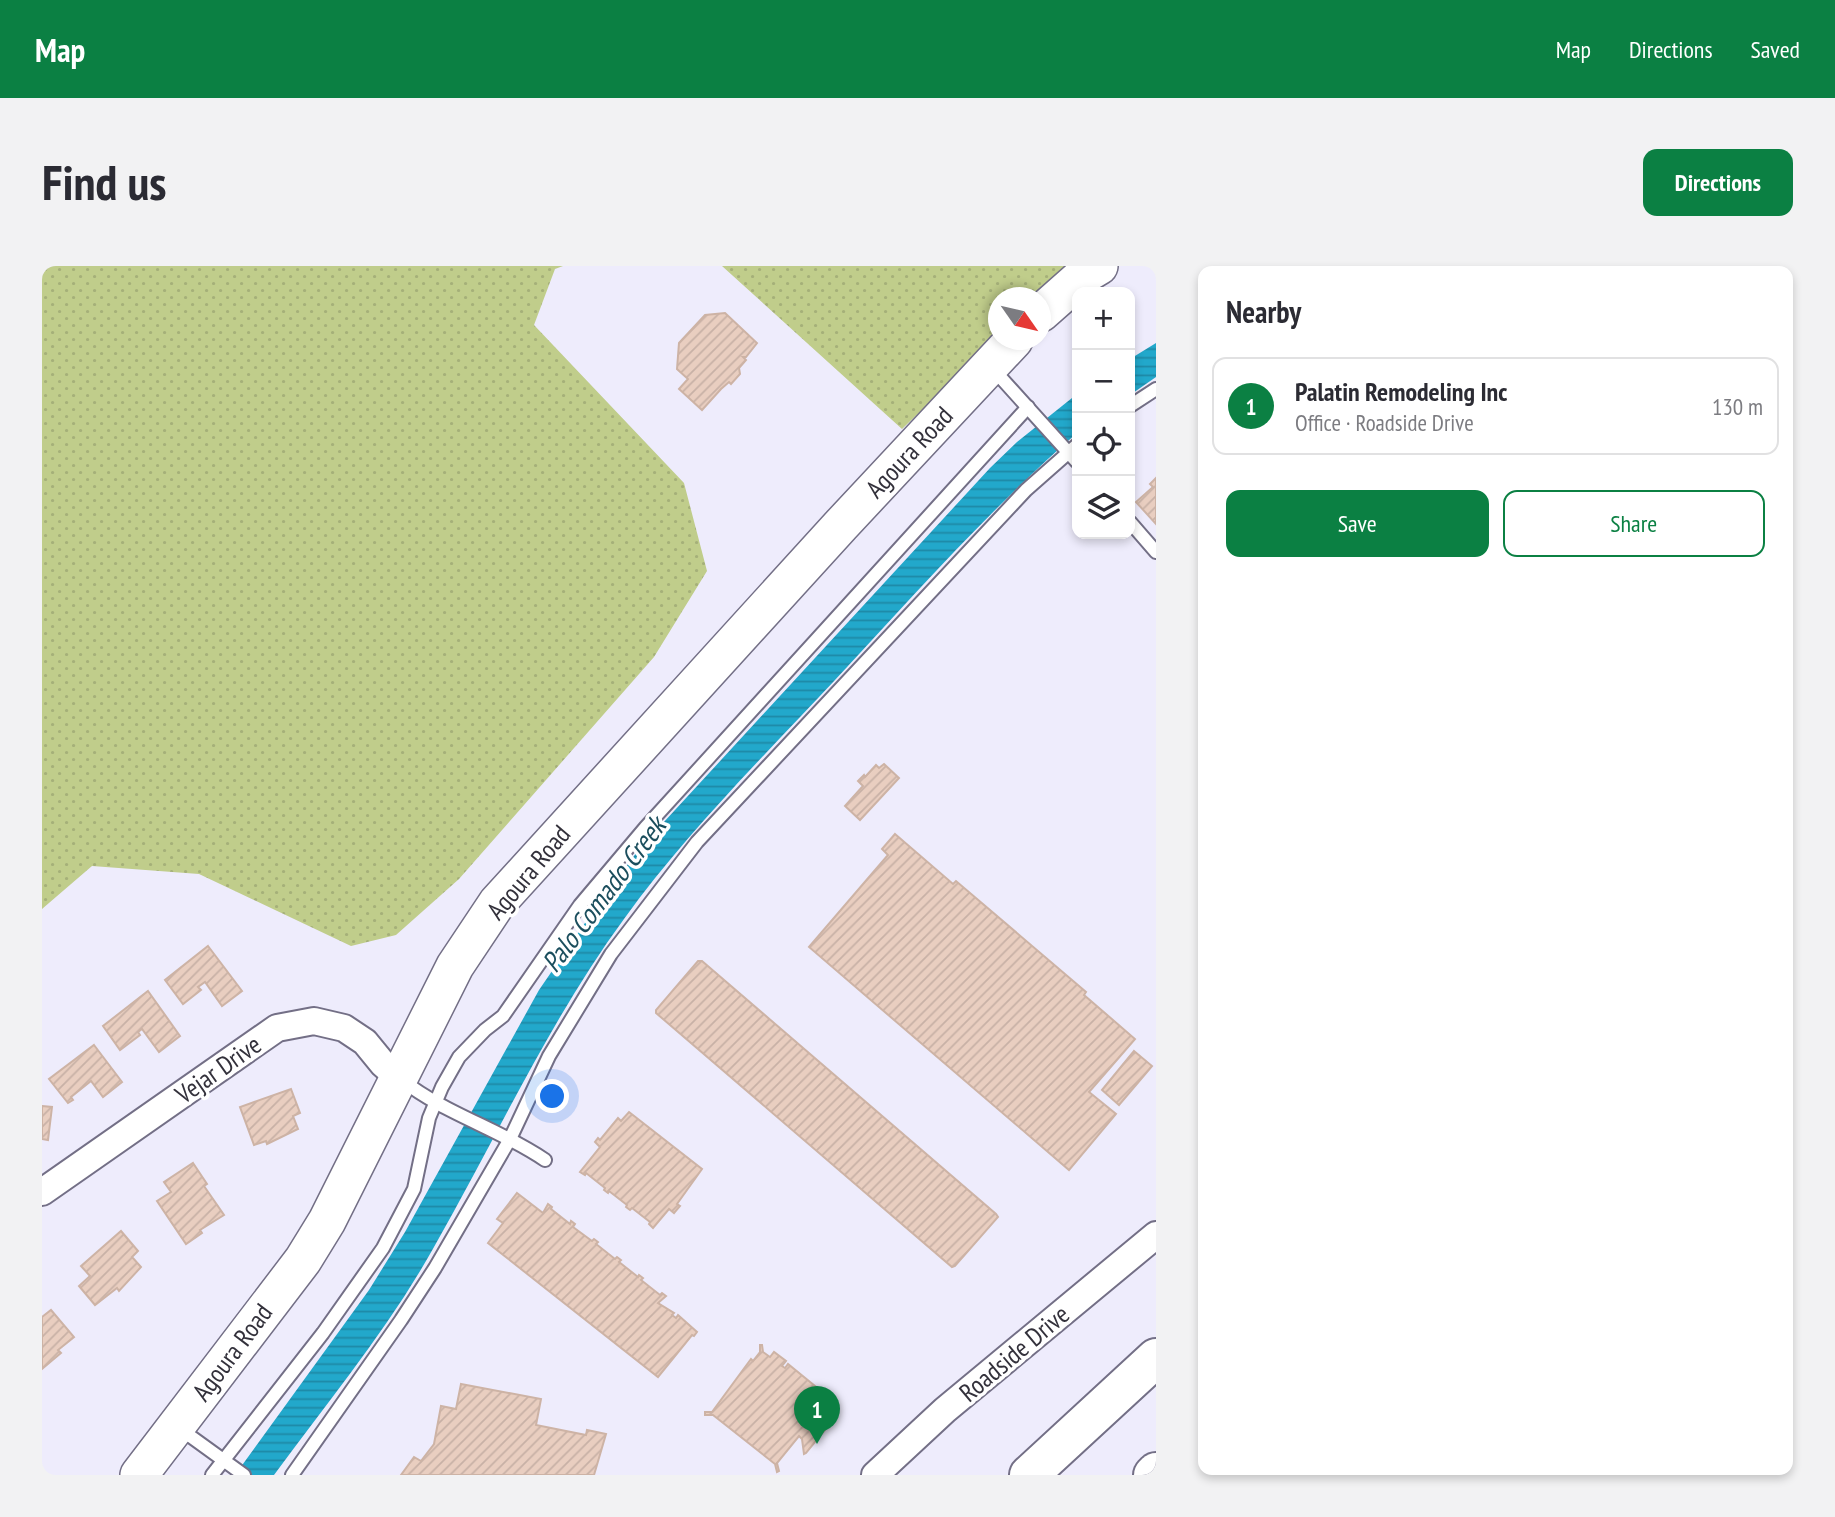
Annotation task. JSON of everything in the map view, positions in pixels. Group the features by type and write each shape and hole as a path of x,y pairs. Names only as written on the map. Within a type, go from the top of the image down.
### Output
{"highway":[{"path":"1029,1475 1156,1358"}],"main road":[{"path":"1051,304 1084,275 1099,266"},
{"name":"Agoura Road","path":"139,1475 303,1259 345,1186 455,966 497,903 1001,352"}],"street":[{"name":"Vejar Drive","path":"42,1192 276,1028 314,1021 344,1028 365,1042 399,1078"},
{"name":"Roadside Drive","path":"875,1475 945,1410 1156,1235"}],"lane":[{"path":"292,1475 435,1268 549,1056 611,954 697,842 1026,490 1072,451 1028,407 1001,352"},
{"path":"1135,403 1156,388"},
{"path":"212,1475 228,1463 383,1248 414,1189 424,1151 424,1134 435,1103 460,1057 485,1030 503,1016 580,905 645,828 1028,407"},
{"path":"1135,528 1156,552"},
{"path":"399,1078 422,1096 506,1137 545,1160"},
{"path":"176,1426 244,1475"}],"green space":[{"path":"42,266 563,266 555,269 534,325 684,483 707,571 654,657 459,879 396,935 351,946 199,874 92,866 42,909"},
{"path":"722,266 1073,266 1051,287 988,287 988,347 902,429"}],"water":[{"path":"1156,343 1156,377 1135,392 1135,356"},
{"path":"1072,398 1072,438 953,553 726,796 648,887 572,998 524,1080 434,1247 378,1335 274,1475 235,1475 369,1290 405,1232 539,990 640,848 1017,442"}],"building":[{"path":"725,313 757,343 746,357 743,357 746,360 739,368 740,374 731,384 729,382 721,389 702,410 679,389 688,379 677,369 679,343 705,315"},
{"path":"1156,478 1156,524 1136,502 1153,487 1150,484"},
{"path":"884,764 899,778 860,820 845,806 863,786 858,781 876,765 879,768"},
{"path":"895,834 953,884 956,881 1086,992 1084,995 1135,1039 1089,1092 1116,1114 1069,1170 809,947 888,855 882,849"},
{"path":"208,946 242,991 222,1006 205,982 198,987 201,990 183,1004 165,980"},
{"path":"698,961 702,961 996,1214 998,1217 955,1266 952,1267 656,1013"},
{"path":"148,991 180,1036 159,1052 142,1029 138,1032 140,1035 120,1050 103,1026"},
{"path":"94,1045 122,1082 103,1097 91,1081 71,1097 73,1100 68,1103 49,1079"},
{"path":"1134,1051 1152,1066 1119,1105 1102,1090"},
{"path":"291,1089 300,1113 293,1116 298,1129 267,1144 266,1141 254,1145 240,1107"},
{"path":"42,1106 52,1107 48,1140 42,1139"},
{"path":"629,1112 702,1169 677,1204 680,1206 674,1213 669,1209 653,1228 650,1222 632,1208 630,1210 586,1173 585,1175 580,1172 600,1147 595,1142 598,1138 600,1140 618,1118 621,1121"},
{"path":"193,1163 207,1184 204,1186 224,1215 200,1230 202,1233 186,1244 157,1201 171,1192 164,1182"},
{"path":"517,1193 543,1213 548,1204 570,1224 571,1221 575,1224 573,1227 592,1241 594,1239 598,1242 596,1244 615,1259 617,1257 621,1260 619,1262 638,1277 639,1275 643,1278 641,1280 660,1295 662,1293 666,1296 658,1303 674,1313 672,1315 676,1318 678,1315 697,1332 658,1377 488,1243 503,1223 497,1219"},
{"path":"121,1231 138,1251 132,1257 141,1267 119,1291 117,1288 95,1305 79,1286 90,1276 81,1266"},
{"path":"51,1310 74,1337 58,1350 61,1353 42,1369 42,1317"},
{"path":"760,1345 763,1352 770,1357 774,1352 786,1361 782,1366 785,1368 788,1364 820,1390 817,1393 826,1400 832,1400 833,1403 825,1404 820,1410 823,1413 838,1412 804,1454 799,1436 777,1463 777,1472 775,1464 713,1415 705,1415 705,1412 712,1412 751,1359 753,1361 760,1352"},
{"path":"461,1384 541,1399 536,1425 586,1435 587,1430 606,1434 594,1475 401,1475 414,1457 421,1461 434,1444 441,1406 456,1409"}],"place":[{"name":"Palatin Remodeling Inc","path":"817,1444"}],"water label":[{"name":"Palo Comado Creek","path":"603,894"}]}
